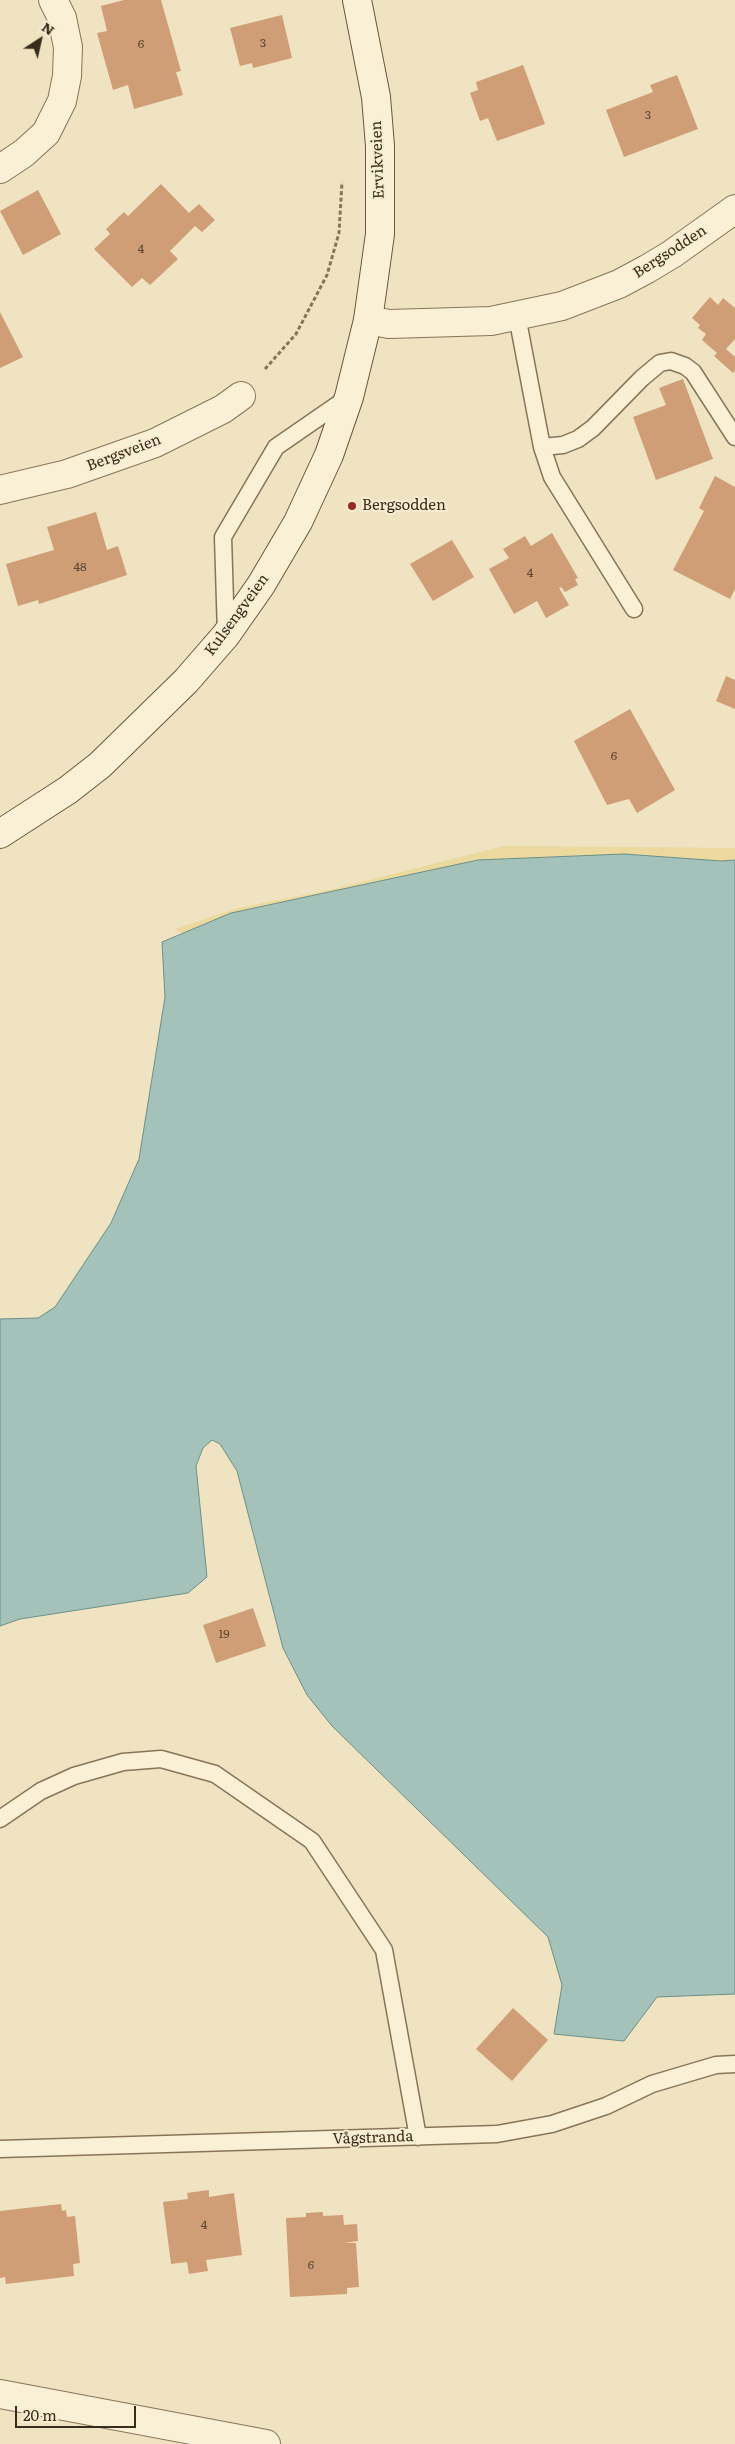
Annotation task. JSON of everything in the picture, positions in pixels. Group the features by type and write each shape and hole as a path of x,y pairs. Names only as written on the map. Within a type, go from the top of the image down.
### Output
{"street":[{"path":"0,169 24,153 46,133 62,101 67,76 68,46 62,18 53,0"},
{"name":"Ervikveien","path":"357,0 370,61 380,146 380,234 368,320"},
{"name":"Bergsodden","path":"368,320 389,324 460,323 516,316 562,306 619,284 672,254 735,209"},
{"name":"Kulsengveien","path":"0,834 68,790 100,765 186,681 226,634 261,585 298,522 329,455 349,397 368,320"},
{"name":"Bergsveien","path":"0,490 67,474 155,443 223,408 241,396"},
{"path":"0,2394 266,2444"}],"lane":[{"path":"516,316 542,447 552,477 634,609"},
{"path":"542,447 563,445 578,440 593,428 642,378 660,363 670,361 685,366 693,372 735,437"},
{"path":"226,634 223,537 276,447 349,397"},
{"path":"0,1819 41,1791 74,1776 122,1762 161,1759 216,1774 312,1841 384,1950 418,2137"},
{"name":"Vågstranda","path":"0,2149 497,2134 552,2124 606,2106 652,2084 716,2065 735,2064"}],"path":[{"path":"241,396 296,334 327,274 339,233 342,178"}],"sand":[{"path":"504,846 735,848 735,880 206,946 175,929 238,908 329,890"}],"water":[{"path":"624,854 721,861 735,860 735,1994 657,1997 624,2041 554,2034 562,1985 548,1937 332,1726 307,1695 283,1648 237,1471 220,1444 212,1440 203,1448 196,1466 207,1577 188,1593 20,1619 0,1626 0,1319 38,1318 55,1307 111,1223 139,1159 165,997 162,942 231,913 478,860"}],"building":[{"path":"124,0 161,0 181,71 176,72 183,95 134,109 128,85 113,90 97,33 107,31 101,6"},
{"path":"282,15 292,58 253,68 252,63 240,66 230,28"},
{"path":"523,65 545,124 497,141 488,118 480,121 470,93 478,90 476,82"},
{"path":"677,75 698,129 624,157 606,110 653,92 650,85"},
{"path":"161,184 189,213 199,204 215,220 202,232 195,226 170,251 178,259 150,285 142,278 132,287 94,249 110,234 106,229 124,212 128,216"},
{"path":"38,190 61,234 23,255 0,211"},
{"path":"710,297 718,305 723,298 735,308 735,339 726,349 735,357 735,370 733,373 714,356 717,353 702,340 706,334 698,328 700,325 692,318"},
{"path":"0,312 23,357 0,368"},
{"path":"683,379 713,459 656,480 633,417 666,405 659,388"},
{"path":"715,476 735,487 735,589 730,599 673,570 704,511 699,508"},
{"path":"96,512 107,550 118,546 127,575 39,604 38,600 18,606 6,564 54,550 47,527"},
{"path":"552,533 578,578 575,579 578,585 565,592 561,587 559,588 569,605 546,618 537,601 514,614 489,569 509,558 503,549 525,536 531,546"},
{"path":"452,540 474,577 433,601 410,564"},
{"path":"726,676 735,680 735,709 716,701"},
{"path":"630,709 675,790 637,813 629,799 607,805 574,741"},
{"path":"253,1608 266,1646 216,1663 203,1625"},
{"path":"513,2008 548,2040 512,2081 476,2049"},
{"path":"209,2190 209,2197 234,2193 242,2255 206,2260 208,2271 189,2274 187,2262 171,2264 163,2202 188,2199 187,2193"},
{"path":"61,2204 62,2211 66,2210 67,2217 75,2216 80,2263 73,2264 74,2276 6,2284 5,2277 0,2278 0,2211"},
{"path":"323,2212 323,2216 343,2215 344,2225 357,2224 358,2241 344,2243 356,2243 359,2287 347,2288 347,2294 290,2297 286,2218 306,2217 306,2213"}],"place":[{"name":"Bergsodden","path":"352,506"}]}
